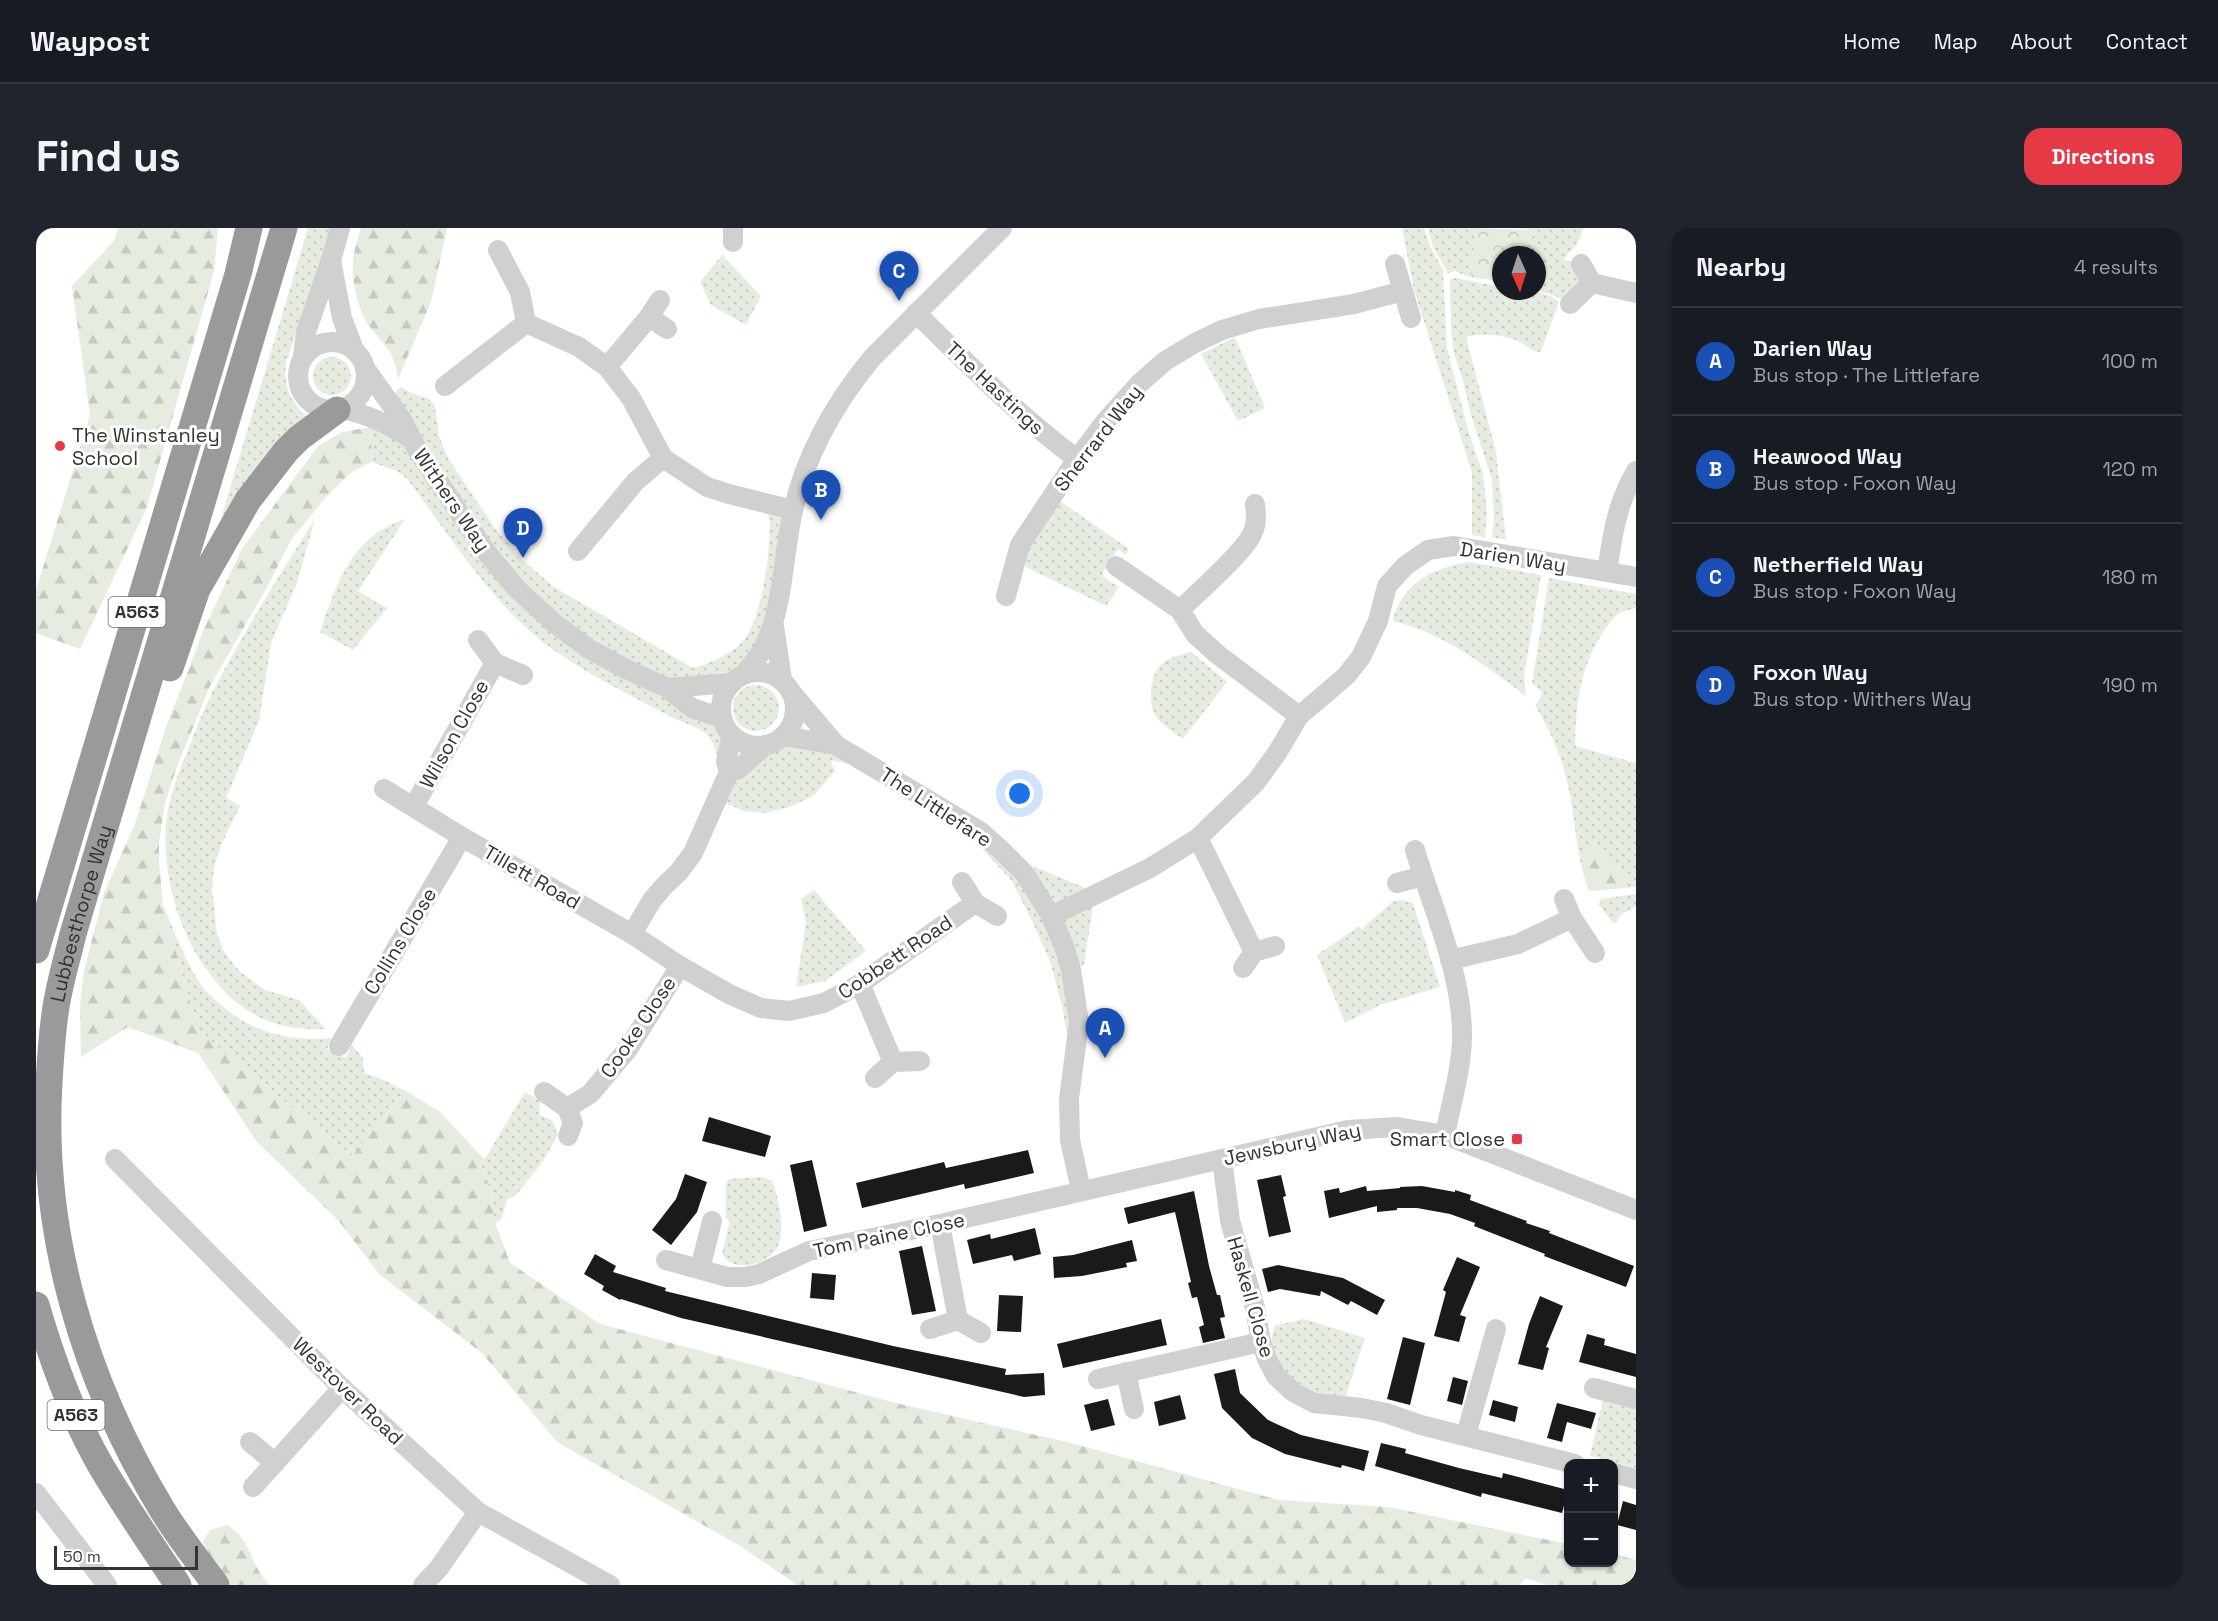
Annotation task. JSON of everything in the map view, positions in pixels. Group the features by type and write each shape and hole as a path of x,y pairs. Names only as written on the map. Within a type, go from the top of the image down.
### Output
{"highway":[{"path":"238,274 244,228"},
{"name":"Lubbesthorpe Way","path":"36,950 238,274 249,228"},
{"name":"Lubbesthorpe Way","path":"216,1585 164,1513 119,1431 102,1392 80,1330 56,1231 48,1137 51,1054 62,977 284,228"},
{"path":"100,845 177,651 197,589 224,539 248,500 286,451 299,438 339,409"},
{"name":"A563","path":"36,1305 71,1405 95,1454 132,1517 178,1585"}],"street":[{"path":"303,357 310,349 321,343 345,344 354,350 361,358 366,379 358,398 339,409 318,408 302,394 298,384 297,373 303,357 306,332 332,260 340,228"},
{"path":"632,934 652,900 678,873 693,853 729,772 726,762 727,726 721,706 724,694 765,645 773,623 793,510 818,439 855,379 872,358 1002,228"},
{"path":"498,250 520,292 526,323"},
{"path":"332,260 340,308 354,350"},
{"path":"1395,264 1411,318"},
{"path":"1581,264 1592,283 1636,292"},
{"path":"1570,303 1592,283"},
{"name":"Sherrard Way","path":"1006,596 1020,545 1077,459 1105,422 1140,383 1164,361 1222,330 1259,319 1354,304 1403,291"},
{"path":"607,367 660,300"},
{"name":"The Hastings","path":"916,312 1005,400 1077,459"},
{"path":"648,317 667,329"},
{"path":"526,323 579,347 607,367 631,398 663,458 707,487 793,510"},
{"path":"445,386 526,323"},
{"name":"Withers Way","path":"365,368 402,420 410,438 487,553 517,589 554,623 590,649 667,688 692,708 727,726"},
{"name":"Withers Way","path":"339,409 374,418 410,438"},
{"path":"579,551 634,482 663,458"},
{"path":"1607,572 1618,509 1636,471"},
{"path":"1180,610 1241,549 1253,533 1257,518 1255,504"},
{"name":"Darien Way","path":"1051,916 1150,868 1198,838 1256,782 1299,716 1346,676 1360,657 1378,621 1387,586 1405,566 1428,550 1454,546 1636,577"},
{"path":"1116,566 1180,610 1195,634 1217,654 1299,716"},
{"path":"729,772 740,769 765,746 783,736 789,730 795,716 795,701 787,687 773,623"},
{"name":"Wilson Close","path":"478,640 495,663 523,675"},
{"name":"Wilson Close","path":"414,806 495,663"},
{"path":"738,679 764,672 787,687"},
{"name":"Withers Way","path":"667,688 738,679"},
{"name":"The Littlefare","path":"787,687 836,745 981,832 1024,874 1051,916 1071,970 1079,1022 1069,1099 1070,1140 1081,1191"},
{"path":"727,726 741,742 753,746 765,746"},
{"name":"The Littlefare","path":"783,736 836,745"},
{"name":"Tillett Road","path":"384,789 462,837 632,934 680,966"},
{"name":"Collins Close","path":"339,1047 462,837"},
{"path":"1198,838 1249,960 1275,946"},
{"path":"1415,850 1450,960 1461,1015 1462,1038 1445,1135"},
{"path":"1397,883 1423,876"},
{"path":"962,882 975,903 997,916"},
{"path":"1564,899 1572,918 1595,953"},
{"name":"Cobbett Road","path":"680,966 729,994 761,1008 789,1011 824,1003 860,984 975,903"},
{"path":"1450,960 1518,944 1572,918"},
{"name":"Cooke Close","path":"567,1108 590,1094 610,1072 628,1049 680,966"},
{"path":"860,984 893,1062"},
{"path":"875,1078 893,1062 920,1060"},
{"path":"544,1092 567,1108 573,1123 568,1136"},
{"name":"Jewsbury Way","path":"1081,1191 1348,1130 1397,1127 1445,1135 1636,1210"},
{"name":"Westover Road","path":"115,1159 342,1388 478,1512 610,1585"},
{"name":"Haskell Close","path":"1222,1159 1230,1221 1255,1308 1261,1342 1276,1376 1293,1392 1314,1403 1362,1408 1564,1461"},
{"name":"Tom Paine Close","path":"666,1260 727,1277 746,1277 759,1274 809,1251 940,1224 1081,1191"},
{"path":"700,1269 712,1221"},
{"path":"940,1224 958,1320"},
{"path":"930,1329 958,1320 981,1333"},
{"path":"1466,1435 1498,1324"},
{"path":"1098,1378 1261,1342"},
{"path":"1125,1372 1134,1409"},
{"path":"253,1487 342,1388"},
{"path":"1594,1388 1636,1399"},
{"path":"250,1442 275,1463"},
{"path":"1618,1474 1636,1479"},
{"path":"36,1492 107,1585"},
{"path":"423,1585 439,1568 478,1512"}],"green space":[{"path":"118,228 218,228 214,271 147,507 80,649 36,633 36,590 90,415 72,286 114,241"},
{"path":"308,228 332,228 286,363 285,372 290,395 298,408 311,419 222,532 220,522"},
{"path":"361,228 447,228 431,302 398,379 393,357 363,316 357,297 353,278 353,260"},
{"path":"1402,228 1424,228 1430,246 1443,270 1447,348 1468,430 1483,474 1487,513 1485,537 1472,535 1472,472 1414,290"},
{"path":"1428,228 1476,228 1469,277 1455,271 1448,273 1433,247"},
{"path":"1476,228 1533,230 1531,246 1492,246 1492,280 1469,277"},
{"path":"1516,228 1584,228 1577,244 1563,260 1581,264 1592,283 1570,304 1546,293 1546,246 1531,246 1533,230"},
{"path":"722,255 761,296 746,325 711,305 700,282"},
{"path":"1450,279 1492,285 1492,300 1546,300 1546,295 1559,302 1540,352 1505,337 1479,335 1466,337 1496,452 1506,540 1492,537 1494,520 1492,480 1454,353"},
{"path":"1235,337 1265,408 1238,421 1201,354"},
{"path":"332,357 345,363 351,376 345,389 332,395 319,389 313,376 319,363"},
{"path":"401,387 431,400 435,407 439,436 449,460 495,528 519,557 554,587 693,668 732,651 742,642 755,619 764,586 770,537 770,522 764,503 793,510 773,623 744,674 668,688 722,718 732,735 726,762 750,758 783,736 881,771 831,760 835,771 813,796 789,807 765,813 744,811 717,799 717,756 706,734 571,662 535,635 494,594 407,479 397,471 372,462 371,427 390,425 387,400"},
{"path":"371,427 372,462 353,471 345,478 326,497 291,540 266,589 209,688 176,769 165,803 159,842 163,905 198,1031 352,1156 406,1091 439,1111 485,1160 481,1165 491,1191 495,1223 510,1263 600,1324 896,1403 1071,1443 1278,1500 1388,1507 1564,1543 1564,1567 1618,1567 1618,1555 1636,1560 1636,1585 1547,1585 1526,1578 1520,1585 797,1585 742,1547 557,1442 482,1353 379,1274 339,1221 257,1142 198,1053 128,1027 81,1057 80,1005 84,971 104,893 135,824 166,727 205,627 242,549 318,446 342,432"},
{"path":"1060,501 1129,549 1126,555 1118,549 1103,572 1103,577 1119,587 1106,606 1026,567 1024,558 1026,551"},
{"path":"315,519 297,583 271,643 259,721 226,798 240,806 221,845 214,868 212,889 217,934 223,950 239,971 265,990 299,1000 326,1029 290,1027 260,1018 233,1000 221,988 198,957 181,923 170,885 166,847 167,817 171,796 207,704 249,625"},
{"path":"405,519 358,591 387,608 353,650 320,632 340,579 359,550 386,527"},
{"path":"1469,562 1541,575 1524,676 1526,696 1463,651 1429,633 1393,621 1397,608 1411,587 1432,573"},
{"path":"1549,578 1636,594 1636,608 1619,613 1615,617 1590,656 1578,699 1575,746 1636,763 1636,887 1589,891 1579,856 1570,795 1561,759 1535,705 1542,692 1532,683"},
{"path":"1191,652 1227,682 1183,739 1155,716 1151,695 1154,677 1161,665 1173,657"},
{"path":"756,685 772,692 779,708 772,724 756,731 740,724 733,708 740,692"},
{"path":"963,828 1024,874 1035,867 1095,892 1084,965 1071,971 1073,1068 1062,1006 1050,961 1032,921 1012,881"},
{"path":"1593,844 1626,877 1625,888 1588,889 1584,859 1588,848"},
{"path":"814,890 866,951 825,981 796,987 806,923 801,899"},
{"path":"1636,894 1636,906 1621,915 1614,924 1599,905 1601,899"},
{"path":"1393,901 1413,903 1440,987 1380,1005 1345,1023 1317,955 1358,927 1362,929"},
{"path":"163,905 181,948 203,988 232,1014 271,1033 300,1038 331,1038 327,1049 346,1058 352,1045 363,1058 364,1073 406,1091 352,1156 198,1031"},
{"path":"525,1092 540,1101 539,1114 553,1121 558,1135 544,1160 517,1194 507,1200 502,1218 495,1224 491,1191 481,1165"},
{"path":"763,1177 772,1181 777,1197 781,1216 779,1244 769,1256 755,1263 739,1265 732,1263 722,1253 730,1221 726,1218 726,1183 729,1179"},
{"path":"1304,1319 1365,1338 1345,1398 1310,1394 1284,1374 1271,1343 1274,1326"},
{"path":"1603,1399 1636,1406 1636,1468 1618,1463 1618,1459 1590,1456"},
{"path":"227,1525 242,1538 258,1569 270,1585 228,1585 218,1565 208,1556 203,1542 210,1530"}],"building":[{"path":"709,1117 771,1136 765,1157 702,1141"},
{"path":"1028,1150 1034,1173 965,1189 964,1184 862,1208 856,1183 944,1162 946,1168"},
{"path":"812,1160 827,1226 804,1232 790,1165"},
{"path":"685,1174 707,1182 697,1212 671,1245 652,1230 676,1199"},
{"path":"1281,1175 1286,1196 1283,1197 1291,1232 1269,1237 1257,1180"},
{"path":"1366,1186 1367,1191 1422,1186 1455,1192 1455,1190 1471,1195 1470,1200 1634,1266 1626,1287 1544,1256 1545,1254 1474,1226 1475,1223 1450,1214 1417,1208 1397,1208 1397,1210 1377,1212 1377,1206 1329,1218 1324,1191 1339,1188 1340,1193"},
{"path":"1194,1191 1209,1266 1217,1295 1220,1295 1225,1317 1220,1318 1225,1338 1203,1343 1199,1327 1204,1325 1197,1297 1192,1298 1188,1283 1191,1282 1175,1212 1128,1224 1124,1208"},
{"path":"1035,1228 1041,1254 1014,1261 1012,1255 973,1264 967,1240 990,1234 991,1239"},
{"path":"1132,1240 1137,1261 1126,1263 1127,1267 1082,1276 1054,1278 1053,1257 1073,1255"},
{"path":"922,1246 936,1311 912,1315 899,1251"},
{"path":"595,1254 616,1266 613,1272 666,1288 665,1291 893,1346 1006,1369 1005,1375 1044,1373 1045,1395 1024,1397 681,1318 620,1300 602,1290 604,1286 584,1274"},
{"path":"1457,1257 1480,1267 1460,1315 1466,1317 1459,1342 1434,1336 1446,1292 1443,1290"},
{"path":"1278,1265 1343,1278 1385,1300 1377,1315 1351,1301 1348,1305 1321,1291 1320,1296 1280,1289 1268,1292 1262,1269"},
{"path":"812,1273 836,1275 834,1300 810,1298"},
{"path":"999,1295 1023,1296 1021,1332 997,1331"},
{"path":"1540,1296 1563,1306 1546,1347 1549,1348 1543,1370 1518,1364 1529,1324"},
{"path":"1161,1319 1167,1345 1063,1368 1057,1344"},
{"path":"1587,1334 1605,1339 1604,1345 1636,1354 1636,1377 1579,1362"},
{"path":"1403,1337 1425,1343 1410,1405 1387,1399"},
{"path":"1235,1369 1240,1393 1268,1420 1301,1435 1369,1451 1364,1471 1342,1465 1341,1468 1285,1454 1252,1438 1222,1408 1214,1374"},
{"path":"1453,1377 1468,1381 1462,1405 1447,1401"},
{"path":"1180,1395 1186,1419 1159,1426 1154,1402"},
{"path":"1108,1399 1115,1425 1091,1431 1084,1405"},
{"path":"1493,1400 1518,1407 1515,1422 1489,1415"},
{"path":"1557,1403 1596,1413 1591,1429 1567,1422 1562,1442 1547,1438"},
{"path":"1381,1443 1406,1449 1405,1453 1459,1468 1502,1478 1503,1473 1564,1489 1564,1505 1562,1513 1482,1493 1481,1497 1375,1466"},
{"path":"1623,1501 1636,1505 1636,1530 1618,1525"}],"place":[{"name":"Netherfield Way","path":"899,301"},
{"name":"The Winstanley School","path":"60,446"},
{"name":"Heawood Way","path":"821,520"},
{"name":"Foxon Way","path":"523,558"},
{"name":"Darien Way","path":"1105,1058"},
{"name":"Smart Close","path":"1517,1139"}]}
